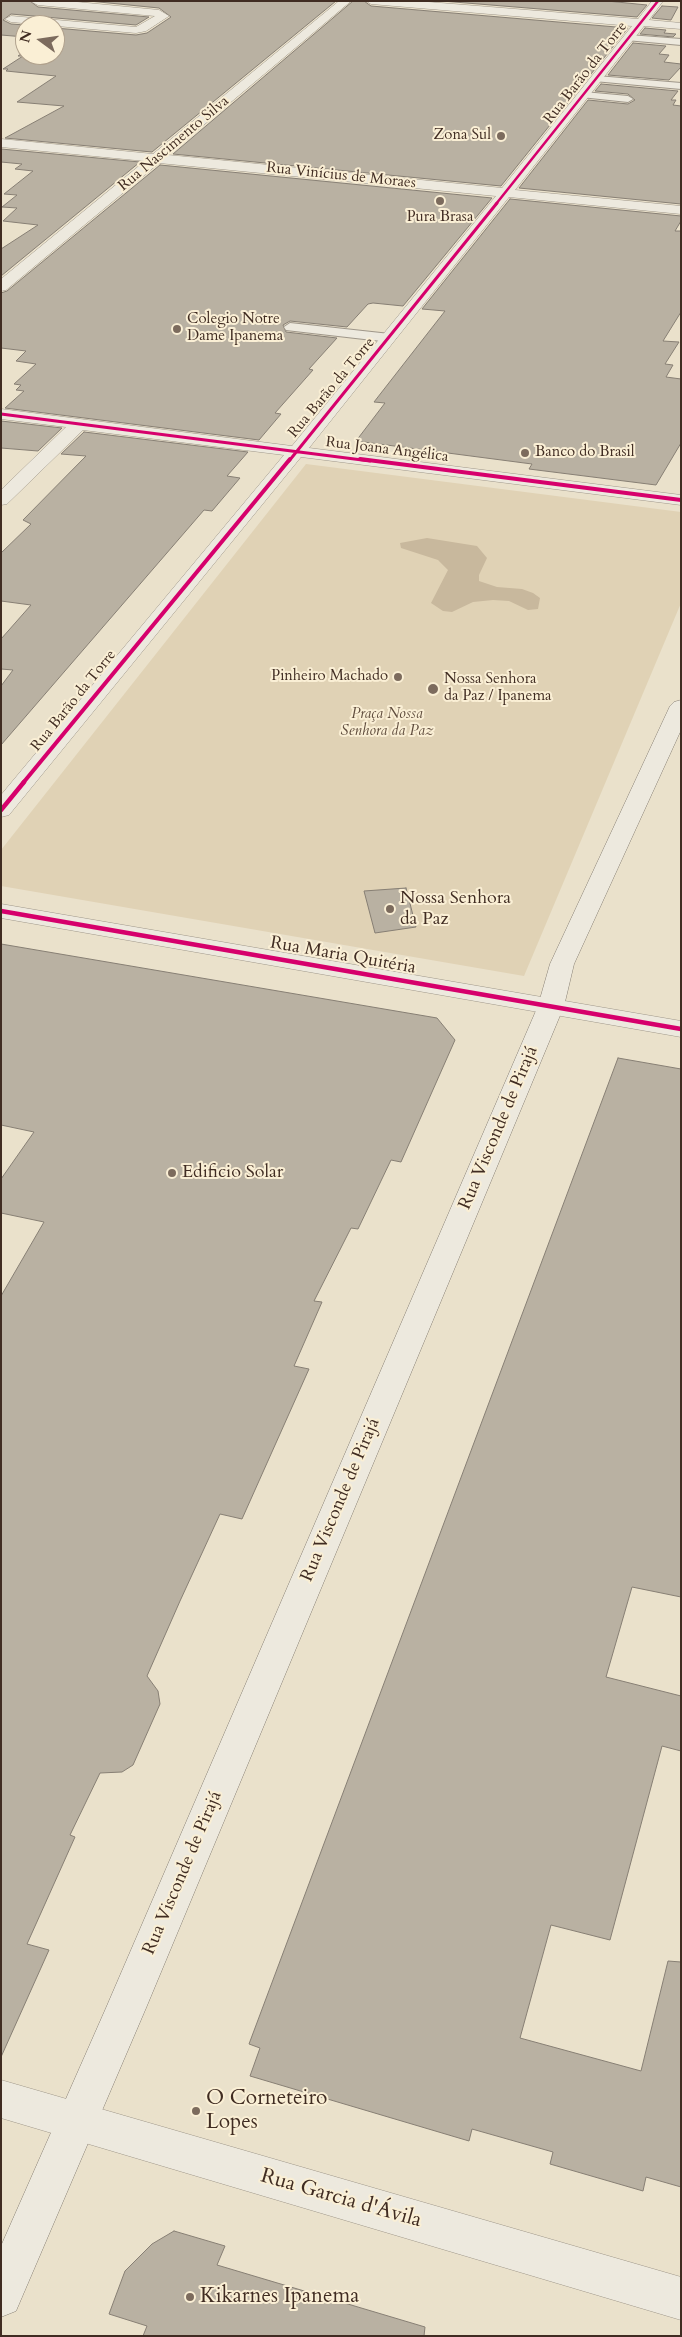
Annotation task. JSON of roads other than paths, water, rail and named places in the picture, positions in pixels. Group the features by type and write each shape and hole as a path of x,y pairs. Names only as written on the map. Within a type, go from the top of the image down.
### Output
{"street":[{"name":"Rua Nascimento Silva","path":"1,287 346,1"},
{"path":"371,1 681,26"},
{"name":"Rua Barão da Torre","path":"1,810 508,193 658,1"},
{"path":"33,5 159,13 163,16 142,29 136,30 6,22 33,5"},
{"name":"Rua Vinícius de Moraes","path":"1,143 681,210"},
{"name":"Rua Joana Angélica","path":"1,414 681,500"},
{"path":"1,500 79,424"},
{"name":"Rua Visconde de Pirajá","path":"1,2296 77,2122 551,1006 562,964 681,706"},
{"name":"Rua Maria Quitéria","path":"1,911 681,1029"},
{"name":"Rua Garcia d'Ávila","path":"1,2099 681,2299"}],"lane":[{"path":"628,38 681,42"},
{"path":"597,79 681,86"},
{"path":"584,95 628,99"},
{"path":"290,327 390,338"}],"place":[{"name":"Zona Sul","path":"501,136"},
{"name":"Pura Brasa","path":"440,201"},
{"name":"Colegio Notre Dame Ipanema","path":"177,329"},
{"name":"Banco do Brasil","path":"525,453"},
{"name":"Pinheiro Machado","path":"398,677"},
{"name":"Nossa Senhora da Paz / Ipanema","path":"433,689"},
{"name":"Nossa Senhora da Paz","path":"390,909"},
{"name":"Edificio Solar","path":"172,1173"},
{"name":"O Corneteiro Lopes","path":"196,2111"},
{"name":"Kikarnes Ipanema","path":"190,2297"}],"park label":[{"name":"Praça Nossa Senhora da Paz","path":"387,724"}]}
